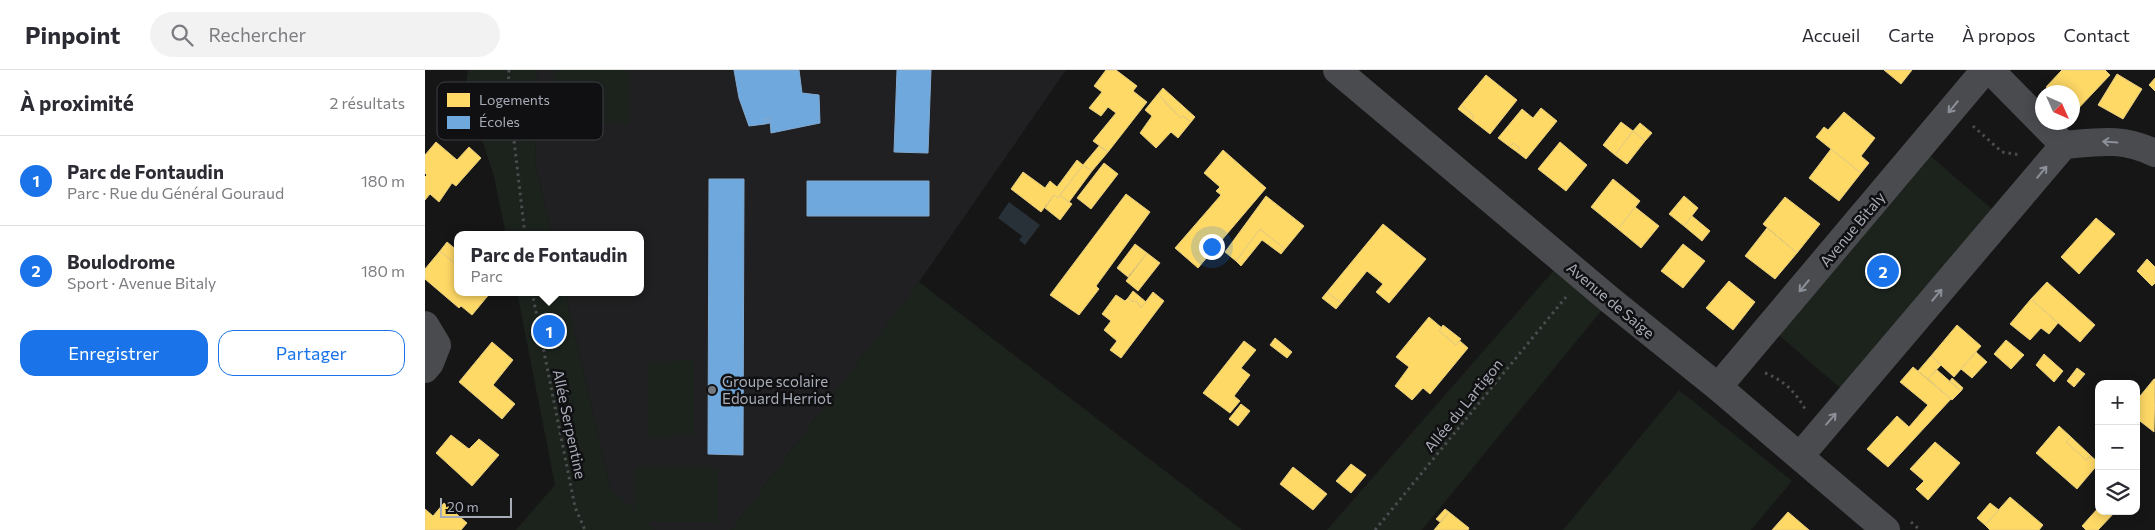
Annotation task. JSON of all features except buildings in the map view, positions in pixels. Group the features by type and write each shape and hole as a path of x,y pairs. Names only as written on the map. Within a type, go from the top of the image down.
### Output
{"street":[{"name":"Avenue de Saige","path":"1337,70 1610,300 1800,456 1874,526"},
{"name":"Avenue Bitaly","path":"1718,388 1985,70"},
{"path":"1990,70 2059,151"},
{"path":"1800,456 2059,151 2107,140 2139,145 2155,152"},
{"path":"425,325 437,344 430,363 425,369"}],"path":[{"path":"1953,108 2002,152 2059,151"},
{"path":"514,140 525,231"},
{"name":"Allée du Lartigon","path":"1375,530 1568,294"},
{"name":"Allée Serpentine","path":"533,296 575,507 585,530"},
{"path":"1758,372 1779,379 1794,391 1808,414"}],"shaded area":[{"path":"468,70 537,70 537,82 466,82"},
{"name":"Groupe scolaire Edouard Herriot","path":"537,70 1066,70 919,282 731,530 655,530 610,487 566,296 644,296 644,231 551,231 535,163 535,140 603,140 603,82 537,82"},
{"path":"554,70 629,70 628,124 603,123 603,82 554,82"},
{"path":"482,140 535,140 535,163 551,231 505,231 494,176"},
{"path":"1926,152 1993,210 1840,388 1775,332"},
{"path":"1009,202 1040,225 1025,245 1019,240 1022,236 998,218"},
{"path":"1563,260 1610,300 1422,530 1327,530"},
{"path":"919,282 1242,530 731,530"},
{"path":"518,296 566,296 610,487 634,510 635,468 718,468 718,522 647,522 655,530 516,530 555,485"},
{"path":"694,360 694,435 648,437 648,363"},
{"path":"1679,390 1792,481 1751,530 1563,530"}],"place":[{"name":"Boulodrome","path":"1883,271"},
{"name":"Parc de Fontaudin","path":"549,331"},
{"name":"Groupe scolaire Edouard Herriot","path":"712,390"}]}
